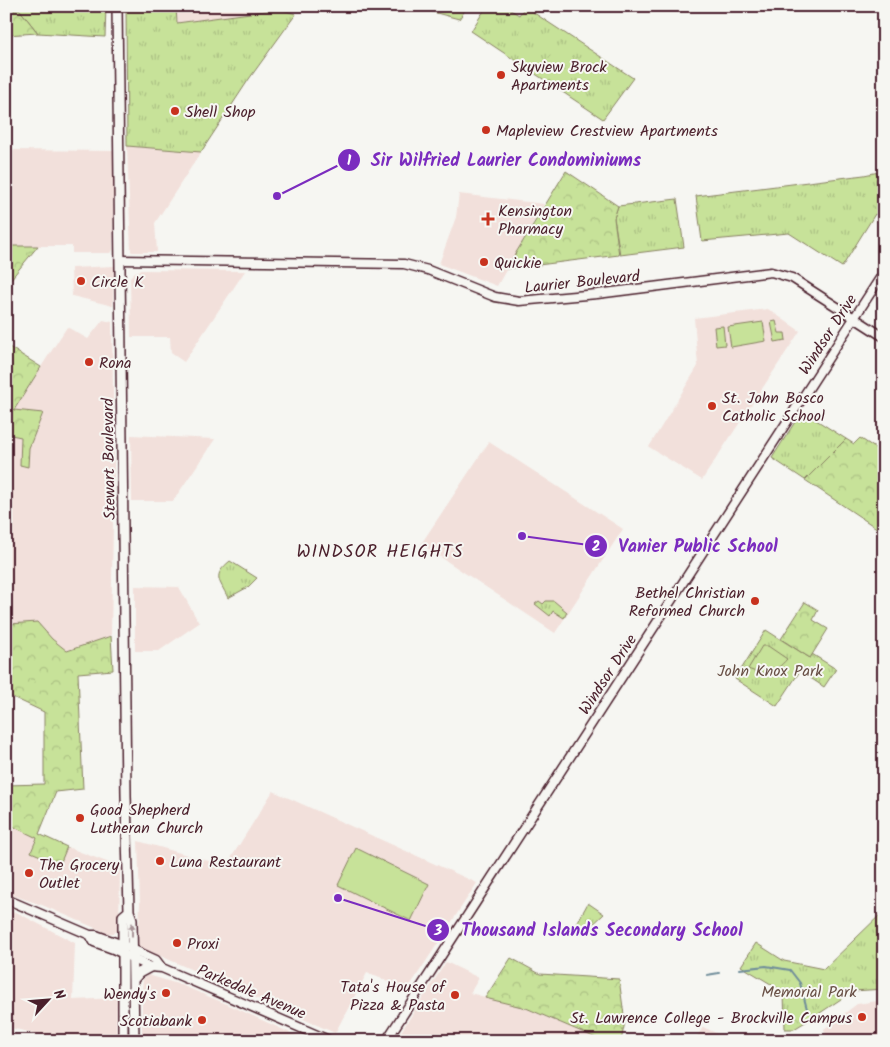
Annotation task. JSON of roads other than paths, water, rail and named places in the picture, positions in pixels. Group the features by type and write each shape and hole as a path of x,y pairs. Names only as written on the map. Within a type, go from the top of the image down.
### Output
{"main road":[{"name":"Stewart Boulevard","path":"117,6 126,795 129,911 132,919 134,1041"},
{"name":"Stewart Boulevard","path":"123,1041 123,916 129,911"},
{"path":"133,980 138,973 150,968"}],"street":[{"name":"Laurier Boulevard","path":"120,260 404,264 428,270 495,297 519,301 597,294 771,272 792,278 884,337"},
{"name":"Windsor Drive","path":"386,1041 884,272"},
{"name":"Parkedale Avenue","path":"6,899 90,935 96,935 132,955 150,968 162,968 331,1041"},
{"name":"Parkedale Avenue","path":"132,955 156,960 162,968"}],"waterway":[{"path":"740,969 766,966 790,970 800,983 807,1009"},
{"path":"707,975 719,973"}],"place":[{"name":"Skyview Brock Apartments","path":"501,75"},
{"name":"Shell Shop","path":"175,111"},
{"name":"Mapleview Crestview Apartments","path":"486,130"},
{"name":"Sir Wilfried Laurier Condominiums","path":"277,196"},
{"name":"Kensington Pharmacy","path":"488,219"},
{"name":"Quickie","path":"484,262"},
{"name":"Circle K","path":"81,281"},
{"name":"Rona","path":"89,362"},
{"name":"St. John Bosco Catholic School","path":"712,406"},
{"name":"Vanier Public School","path":"522,536"},
{"name":"Bethel Christian Reformed Church","path":"755,601"},
{"name":"Good Shepherd Lutheran Church","path":"80,818"},
{"name":"Luna Restaurant","path":"160,861"},
{"name":"The Grocery Outlet","path":"29,873"},
{"name":"Thousand Islands Secondary School","path":"338,898"},
{"name":"Proxi","path":"177,943"},
{"name":"Wendy's","path":"166,993"},
{"name":"Tata's House of Pizza & Pasta","path":"455,995"},
{"name":"St. Lawrence College - Brockville Campus","path":"862,1017"},
{"name":"Scotiabank","path":"202,1020"}],"district":[{"name":"WINDSOR HEIGHTS","path":"380,551"}],"park label":[{"name":"John Knox Park","path":"770,670"},
{"name":"Memorial Park","path":"809,991"}]}
